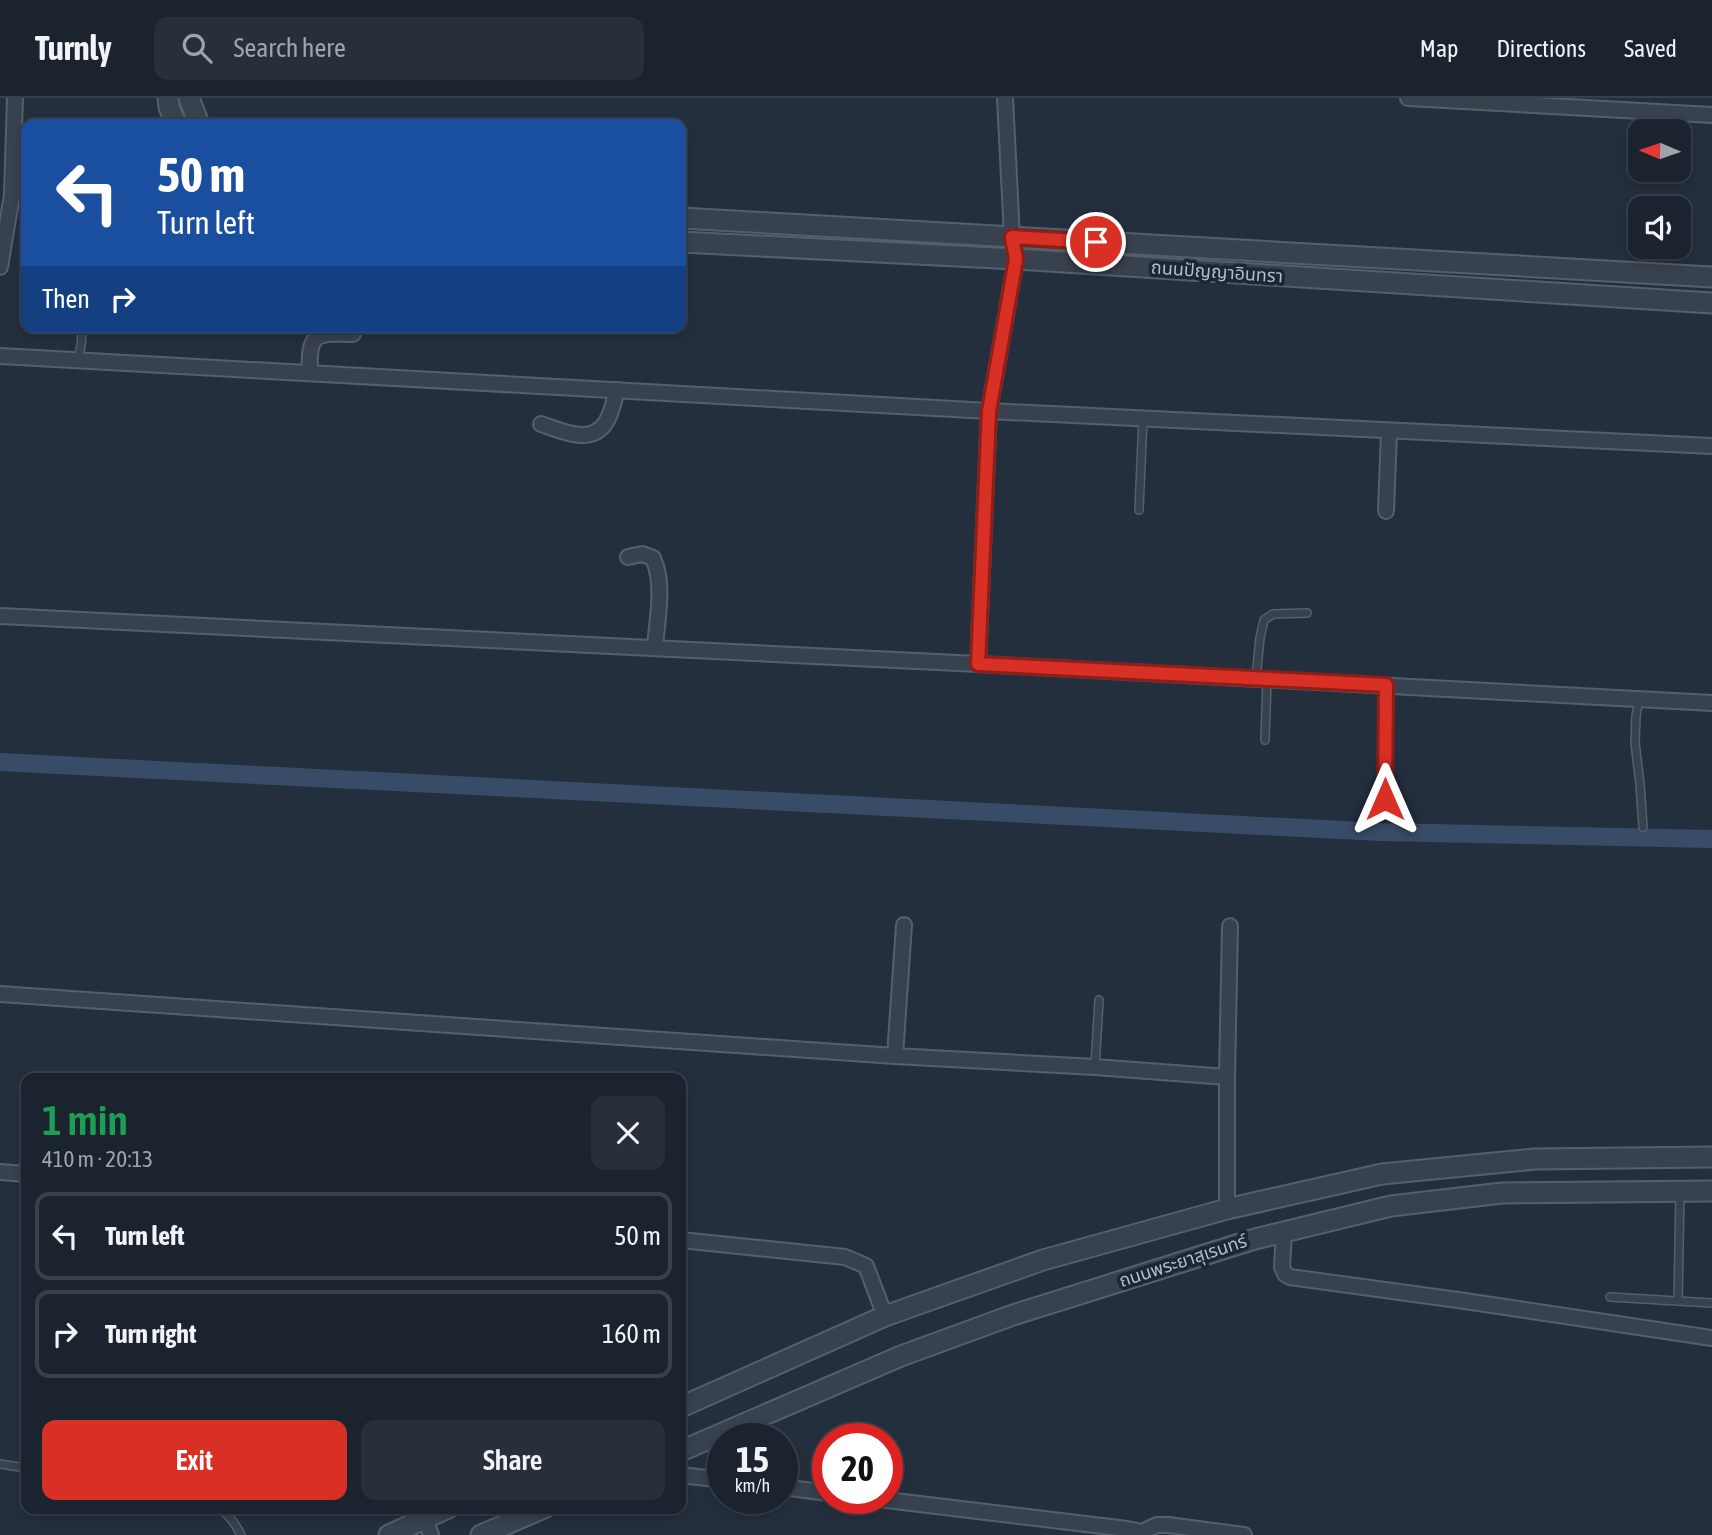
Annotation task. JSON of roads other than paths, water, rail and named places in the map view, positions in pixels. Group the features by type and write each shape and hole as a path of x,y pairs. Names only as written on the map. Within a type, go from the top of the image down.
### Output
{"street":[{"path":"0,267 12,195 15,98"},
{"path":"168,98 174,119"},
{"path":"188,98 197,119"},
{"path":"978,664 989,411 1016,259 1012,237 1005,98"},
{"path":"1408,98 1712,115 1712,106"},
{"name":"ถนนปัญญาอินทรา","path":"686,218 1712,277"},
{"name":"ถนนปัญญาอินทรา","path":"686,242 1016,259 1712,303"},
{"path":"310,373 312,342 319,335 353,334"},
{"path":"0,356 989,411 1712,446"},
{"path":"541,424 572,435 590,435 600,430 608,420 617,390"},
{"path":"1387,511 1389,431"},
{"path":"628,557 642,554 653,558 657,568 660,580 655,648"},
{"path":"0,616 1712,703"},
{"path":"895,1056 904,925"},
{"path":"1227,1209 1230,926"},
{"path":"0,994 1227,1077"},
{"name":"ถนนพระยาสุเรนทร์","path":"686,1405 885,1315 1043,1260 1227,1209 1382,1174 1535,1159 1712,1157"},
{"path":"0,1172 21,1174"},
{"name":"ถนนพระยาสุเรนทร์","path":"686,1449 901,1356 1013,1315 1255,1238 1391,1206 1502,1193 1712,1191"},
{"path":"1284,1231 1282,1267 1290,1277 1712,1338"},
{"path":"686,1241 845,1257 866,1266 885,1315"},
{"path":"686,1476 707,1478"},
{"path":"903,1502 1127,1529 1142,1534 1157,1525 1168,1525 1244,1535"},
{"path":"389,1535 428,1527 442,1514"},
{"path":"481,1535 530,1514"}],"lane":[{"path":"78,360 82,333"},
{"path":"1139,510 1143,419"},
{"path":"1265,740 1260,638 1264,620 1273,614 1307,613"},
{"path":"1385,799 1386,685"},
{"path":"1639,699 1635,743 1643,827"},
{"path":"1094,1067 1099,1000"},
{"path":"1678,1301 1680,1191"},
{"path":"1610,1297 1712,1303"},
{"path":"0,1464 21,1467"},
{"path":"226,1514 241,1535"}],"waterway":[{"path":"0,762 1381,832 1712,839"}]}
